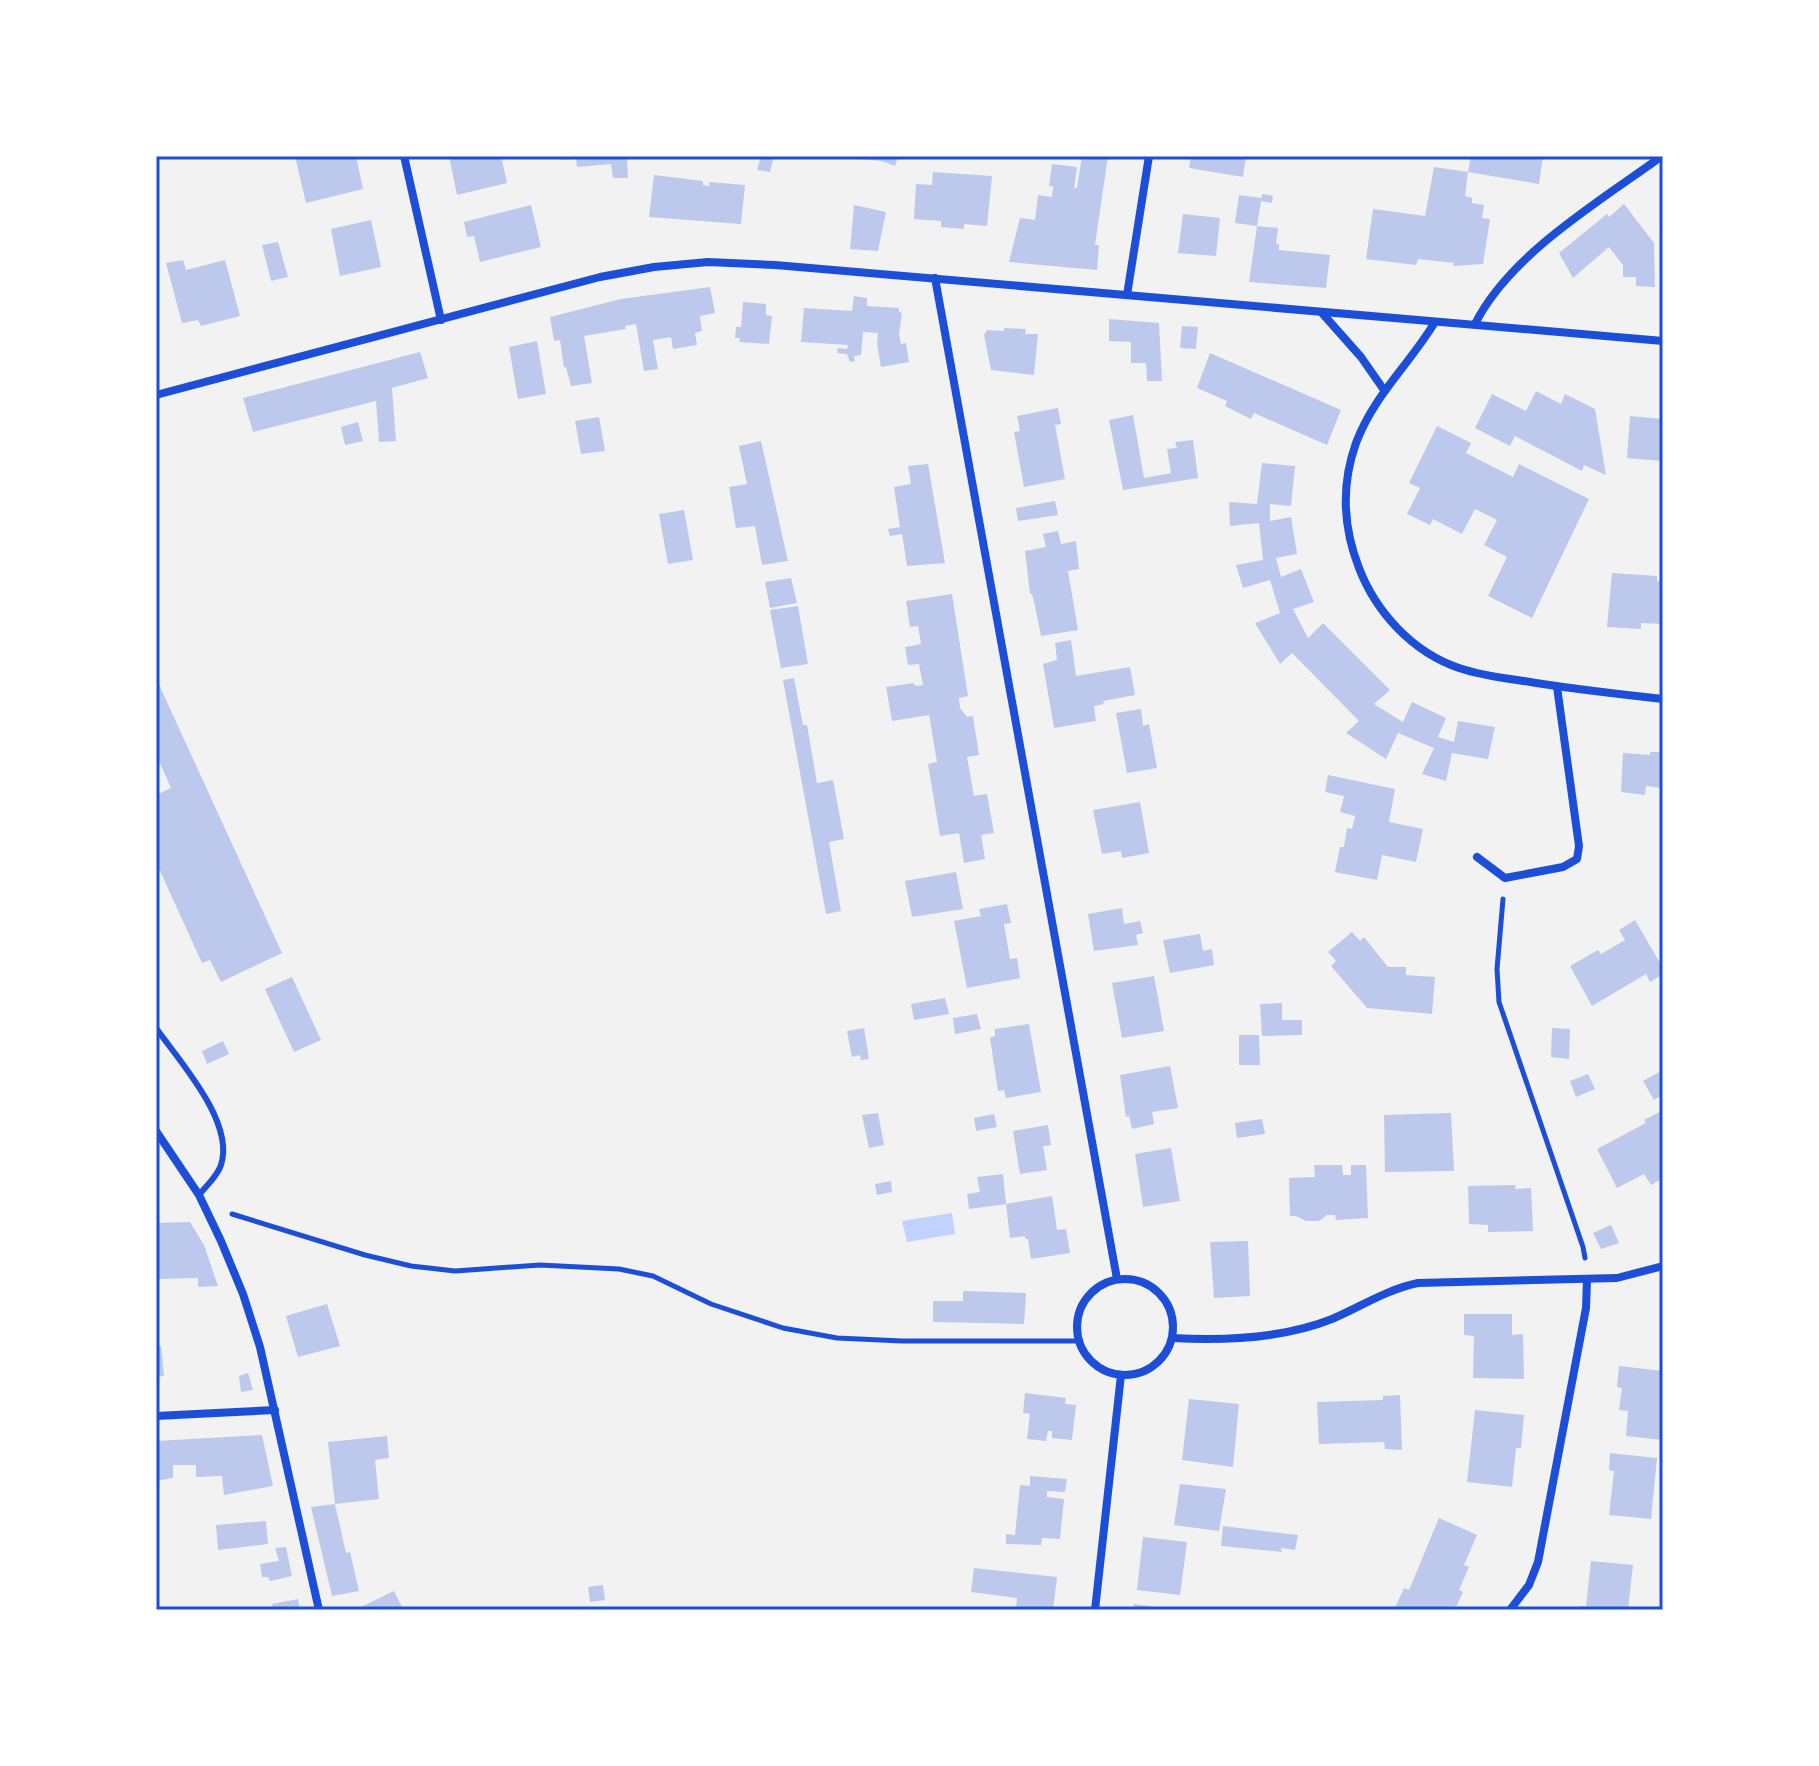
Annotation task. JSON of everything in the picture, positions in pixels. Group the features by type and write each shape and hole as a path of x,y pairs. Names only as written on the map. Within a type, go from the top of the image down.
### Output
{"street":[{"path":"404,156 441,320"},
{"path":"1127,295 1149,156"},
{"path":"1475,324 1488,299 1534,251 1662,156"},
{"path":"156,395 600,277 654,267 708,262 935,278 1663,341"},
{"path":"935,278 1117,1279"},
{"path":"1321,312 1361,357 1384,390"},
{"path":"1435,322 1384,390 1356,443 1348,469 1346,520 1352,549 1366,587 1380,609 1402,633 1425,651 1458,668 1557,687 1663,699"},
{"path":"1477,857 1505,878 1570,864 1578,854 1557,687"},
{"path":"156,1131 199,1195 243,1294 260,1347 319,1610"},
{"path":"1172,1338 1215,1340 1302,1328 1418,1283 1617,1278 1663,1266"},
{"path":"1117,1279 1145,1283 1161,1294 1173,1319 1172,1338 1165,1353 1153,1366 1138,1373 1121,1375 1091,1362 1079,1341 1076,1325 1084,1301 1095,1289 1117,1279"},
{"path":"1510,1610 1529,1585 1538,1562 1586,1308 1587,1279"},
{"path":"1095,1610 1121,1375"},
{"path":"156,1416 275,1410"}],"lane":[{"path":"156,1028 214,1112 223,1136 219,1170 199,1195"}],"path":[{"path":"1505,878 1497,969 1499,1002 1583,1247 1587,1279"},
{"path":"204,1206 411,1266 455,1271 580,1265 653,1276 711,1304 783,1328 837,1338 1079,1341"}],"water":[{"path":"952,1213 955,1234 907,1242 902,1221"}],"building":[{"path":"295,156 356,156 363,189 306,203"},
{"path":"449,156 501,156 507,183 457,195"},
{"path":"560,156 627,156 628,178 613,178 611,164 577,167 576,159 561,160"},
{"path":"761,156 774,156 770,172 757,170"},
{"path":"860,156 898,156 895,166 860,159"},
{"path":"1082,156 1108,156 1095,245 1099,245 1097,270 1009,262 1020,218 1035,220 1038,195 1052,197 1053,186 1049,186 1052,164 1077,167 1074,188 1077,188"},
{"path":"1191,156 1246,156 1243,177 1189,168"},
{"path":"1471,156 1543,156 1539,184 1468,172"},
{"path":"1434,167 1468,172 1465,196 1472,198 1472,203 1484,205 1482,218 1490,219 1483,264 1453,266 1454,263 1418,259 1416,265 1366,259 1373,209 1425,216"},
{"path":"933,172 992,176 987,226 964,224 964,229 941,227 941,221 914,219 916,184 932,185"},
{"path":"654,175 703,181 703,185 709,186 709,182 745,185 741,224 649,217"},
{"path":"1262,194 1273,196 1272,203 1261,201 1257,226 1235,223 1239,195 1262,198"},
{"path":"1624,204 1654,243 1655,287 1636,286 1636,277 1623,277 1623,265 1609,247 1573,278 1559,253"},
{"path":"531,205 541,247 480,262 474,236 467,237 464,222"},
{"path":"854,205 886,212 878,251 850,249"},
{"path":"1183,214 1220,218 1216,256 1178,253"},
{"path":"371,220 381,267 340,276 331,229"},
{"path":"1257,226 1278,228 1276,244 1279,244 1279,250 1330,255 1326,288 1249,282"},
{"path":"278,242 288,277 271,281 262,245"},
{"path":"183,260 186,270 225,260 240,316 201,326 198,320 182,323 166,263"},
{"path":"710,287 715,313 700,316 702,331 695,333 697,345 673,349 671,337 653,340 658,369 644,371 636,324 625,326 626,329 584,336 592,383 571,386 560,340 554,341 550,317 621,299"},
{"path":"854,296 867,298 867,306 899,308 902,313 899,334 901,344 906,343 909,362 881,367 878,333 863,332 861,355 854,356 855,361 850,362 847,354 837,353 838,348 847,349 848,345 801,342 804,308 852,311"},
{"path":"743,302 766,304 766,315 772,316 769,344 739,342 740,338 735,338 736,327 741,327"},
{"path":"1109,319 1159,323 1162,381 1147,381 1146,363 1131,363 1131,342 1109,341"},
{"path":"1182,326 1198,327 1196,349 1180,348"},
{"path":"1004,328 1026,329 1025,334 1038,334 1034,375 991,370 984,335 987,330 1004,331"},
{"path":"537,341 546,394 518,399 509,347"},
{"path":"420,352 428,378 392,388 396,441 379,442 376,401 253,432 243,398"},
{"path":"1210,353 1341,410 1327,445 1254,413 1251,419 1225,406 1227,401 1197,388"},
{"path":"1536,391 1561,404 1565,394 1595,409 1606,475 1584,465 1582,471 1515,436 1510,446 1475,428 1492,394 1526,411"},
{"path":"1058,408 1061,424 1055,425 1065,479 1024,487 1014,432 1020,431 1017,416"},
{"path":"1133,415 1144,478 1171,473 1167,449 1177,448 1175,442 1193,440 1198,478 1123,490 1109,420"},
{"path":"1630,416 1663,419 1663,461 1627,458"},
{"path":"599,417 605,451 581,454 575,421"},
{"path":"358,422 363,441 345,445 341,427"},
{"path":"1437,426 1471,443 1466,453 1513,477 1519,464 1589,499 1532,618 1488,596 1507,557 1484,545 1497,520 1475,509 1462,534 1433,519 1430,525 1407,514 1420,488 1409,483"},
{"path":"761,441 788,561 762,565 755,526 736,528 729,487 747,484 739,446"},
{"path":"1262,463 1295,466 1291,506 1270,504 1270,521 1291,517 1297,554 1276,558 1281,577 1301,569 1314,602 1293,609 1308,638 1323,623 1390,690 1374,704 1403,722 1412,702 1446,718 1438,737 1454,742 1458,721 1495,727 1488,759 1452,753 1446,781 1422,774 1434,748 1398,733 1386,759 1346,733 1359,721 1292,653 1280,664 1255,623 1280,613 1270,580 1243,588 1236,565 1263,560 1259,523 1230,526 1229,502 1257,504"},
{"path":"928,464 945,563 907,566 902,534 890,536 888,529 900,527 894,487 911,484 908,466"},
{"path":"1055,501 1058,515 1018,521 1016,508"},
{"path":"684,510 693,560 668,564 659,514"},
{"path":"1058,531 1061,544 1076,541 1079,569 1068,571 1078,630 1041,636 1030,594 1025,551 1046,547 1043,534"},
{"path":"1612,573 1657,576 1657,581 1663,582 1663,624 1641,623 1641,629 1607,627"},
{"path":"791,578 797,603 770,608 765,582"},
{"path":"952,594 968,696 959,698 960,708 967,717 973,716 979,755 967,757 974,796 987,794 994,833 981,835 985,859 964,863 959,833 940,836 928,764 937,762 929,715 892,721 886,687 913,683 923,685 919,664 908,665 905,647 921,644 918,626 910,627 906,601"},
{"path":"798,606 808,664 781,668 770,610"},
{"path":"1071,640 1076,676 1130,667 1135,695 1103,701 1104,704 1094,706 1096,721 1054,728 1043,664 1057,660 1055,643"},
{"path":"156,678 282,953 221,982 210,960 202,963 156,862 156,795 171,788 156,754"},
{"path":"794,678 803,725 807,725 817,783 833,780 844,839 829,842 841,911 826,914 783,680"},
{"path":"1141,709 1143,726 1149,724 1157,768 1127,773 1116,713"},
{"path":"1650,752 1663,752 1663,788 1646,786 1645,795 1621,792 1623,753 1650,755"},
{"path":"1328,775 1395,789 1389,822 1423,829 1416,862 1382,855 1377,880 1335,872 1340,847 1344,847 1347,828 1352,829 1355,816 1340,812 1344,796 1325,792"},
{"path":"1140,802 1149,853 1122,858 1121,851 1102,854 1093,810"},
{"path":"956,872 963,909 912,917 905,881"},
{"path":"1007,904 1011,923 1004,924 1010,959 1017,958 1020,978 967,988 954,921 981,916 979,909"},
{"path":"1122,908 1124,924 1140,921 1143,933 1136,935 1138,945 1094,951 1088,914"},
{"path":"1635,920 1663,968 1663,974 1650,982 1646,974 1592,1006 1570,966 1598,950 1601,954 1625,940 1619,930"},
{"path":"1352,932 1360,941 1364,937 1388,967 1406,967 1406,975 1435,977 1432,1014 1367,1008 1331,966 1336,961 1328,952"},
{"path":"1200,934 1203,951 1212,949 1214,965 1170,973 1163,940"},
{"path":"1154,976 1164,1031 1122,1038 1112,983"},
{"path":"292,977 321,1040 294,1052 265,989"},
{"path":"945,998 949,1014 914,1020 911,1004"},
{"path":"1282,1003 1282,1020 1302,1020 1302,1035 1262,1036 1260,1004"},
{"path":"977,1014 981,1029 955,1034 953,1018"},
{"path":"1029,1024 1041,1092 1006,1098 1004,1090 998,1091 990,1038 995,1036 995,1029"},
{"path":"864,1028 869,1059 861,1060 860,1055 852,1057 847,1031"},
{"path":"1552,1028 1570,1029 1569,1059 1551,1057"},
{"path":"1239,1035 1259,1035 1260,1065 1239,1065"},
{"path":"223,1041 229,1054 207,1064 202,1051"},
{"path":"1170,1066 1178,1108 1152,1112 1154,1124 1132,1129 1129,1116 1126,1117 1120,1075"},
{"path":"1663,1070 1663,1095 1654,1100 1643,1081"},
{"path":"1588,1074 1595,1089 1576,1097 1570,1081"},
{"path":"1661,1111 1663,1178 1651,1185 1644,1174 1617,1188 1597,1149 1646,1123 1644,1120"},
{"path":"878,1113 884,1145 869,1148 862,1115"},
{"path":"1451,1113 1454,1171 1385,1172 1384,1115"},
{"path":"994,1114 997,1127 976,1131 974,1118"},
{"path":"1262,1119 1265,1134 1237,1138 1235,1123"},
{"path":"1048,1125 1051,1145 1043,1146 1047,1170 1020,1174 1013,1131"},
{"path":"1171,1148 1180,1201 1143,1207 1135,1154"},
{"path":"1314,1165 1342,1165 1343,1175 1351,1175 1351,1165 1366,1165 1368,1218 1336,1220 1335,1215 1327,1215 1319,1221 1306,1221 1290,1216 1289,1178 1315,1177"},
{"path":"1003,1174 1006,1204 969,1209 967,1194 980,1192 977,1177"},
{"path":"891,1181 892,1192 877,1195 875,1184"},
{"path":"1516,1185 1515,1189 1531,1188 1533,1231 1488,1232 1488,1225 1469,1224 1468,1186"},
{"path":"1052,1196 1057,1230 1066,1229 1070,1253 1031,1259 1025,1236 1010,1238 1006,1204"},
{"path":"190,1222 204,1245 218,1286 198,1287 198,1278 156,1279 156,1223"},
{"path":"1611,1225 1619,1243 1601,1249 1593,1233"},
{"path":"1248,1241 1250,1296 1214,1298 1210,1242"},
{"path":"963,1291 1026,1293 1024,1324 933,1322 933,1301 963,1301"},
{"path":"327,1304 340,1346 298,1357 286,1316"},
{"path":"1464,1314 1512,1314 1512,1335 1523,1334 1524,1379 1473,1378 1474,1336 1464,1335"},
{"path":"156,1346 161,1346 164,1376 156,1377"},
{"path":"1619,1366 1663,1371 1663,1440 1626,1436 1628,1411 1619,1410 1622,1388 1617,1387"},
{"path":"248,1373 253,1390 241,1392 239,1376"},
{"path":"1025,1393 1066,1398 1065,1404 1076,1405 1072,1440 1052,1438 1052,1431 1048,1431 1046,1441 1027,1439 1030,1414 1023,1413"},
{"path":"1400,1395 1402,1450 1385,1449 1384,1442 1319,1444 1317,1402 1383,1400 1383,1396"},
{"path":"1189,1399 1239,1404 1233,1467 1182,1460"},
{"path":"1475,1410 1524,1415 1521,1448 1516,1448 1512,1487 1467,1482"},
{"path":"262,1435 273,1486 224,1495 222,1476 196,1477 196,1465 173,1465 173,1478 156,1481 156,1441"},
{"path":"387,1436 389,1458 375,1460 379,1499 335,1504 328,1442"},
{"path":"1610,1453 1657,1458 1651,1519 1609,1515 1614,1471 1609,1470"},
{"path":"1030,1476 1067,1479 1065,1492 1047,1491 1047,1497 1064,1499 1060,1539 1042,1538 1041,1545 1006,1544 1006,1534 1015,1535 1020,1485 1030,1486"},
{"path":"1180,1484 1226,1489 1219,1531 1174,1525"},
{"path":"335,1504 346,1553 350,1552 359,1591 332,1596 311,1507"},
{"path":"1439,1518 1477,1535 1464,1565 1469,1567 1459,1590 1463,1592 1456,1607 1448,1606 1446,1610 1394,1610 1404,1588 1409,1590"},
{"path":"266,1521 268,1544 218,1550 216,1525"},
{"path":"1223,1526 1298,1535 1295,1550 1281,1548 1282,1552 1221,1546"},
{"path":"1143,1537 1187,1542 1180,1595 1137,1590"},
{"path":"286,1547 292,1576 270,1581 268,1577 262,1577 260,1564 279,1561 275,1548"},
{"path":"1591,1561 1633,1565 1628,1610 1581,1610 1581,1606 1586,1606"},
{"path":"974,1568 1057,1577 1053,1610 1016,1610 1017,1598 971,1592"},
{"path":"603,1585 605,1600 590,1602 588,1587"},
{"path":"394,1591 402,1607 395,1610 363,1610 361,1607"},
{"path":"298,1599 300,1610 273,1610 272,1604"},
{"path":"1134,1604 1165,1608 1165,1610 1134,1610"}]}
